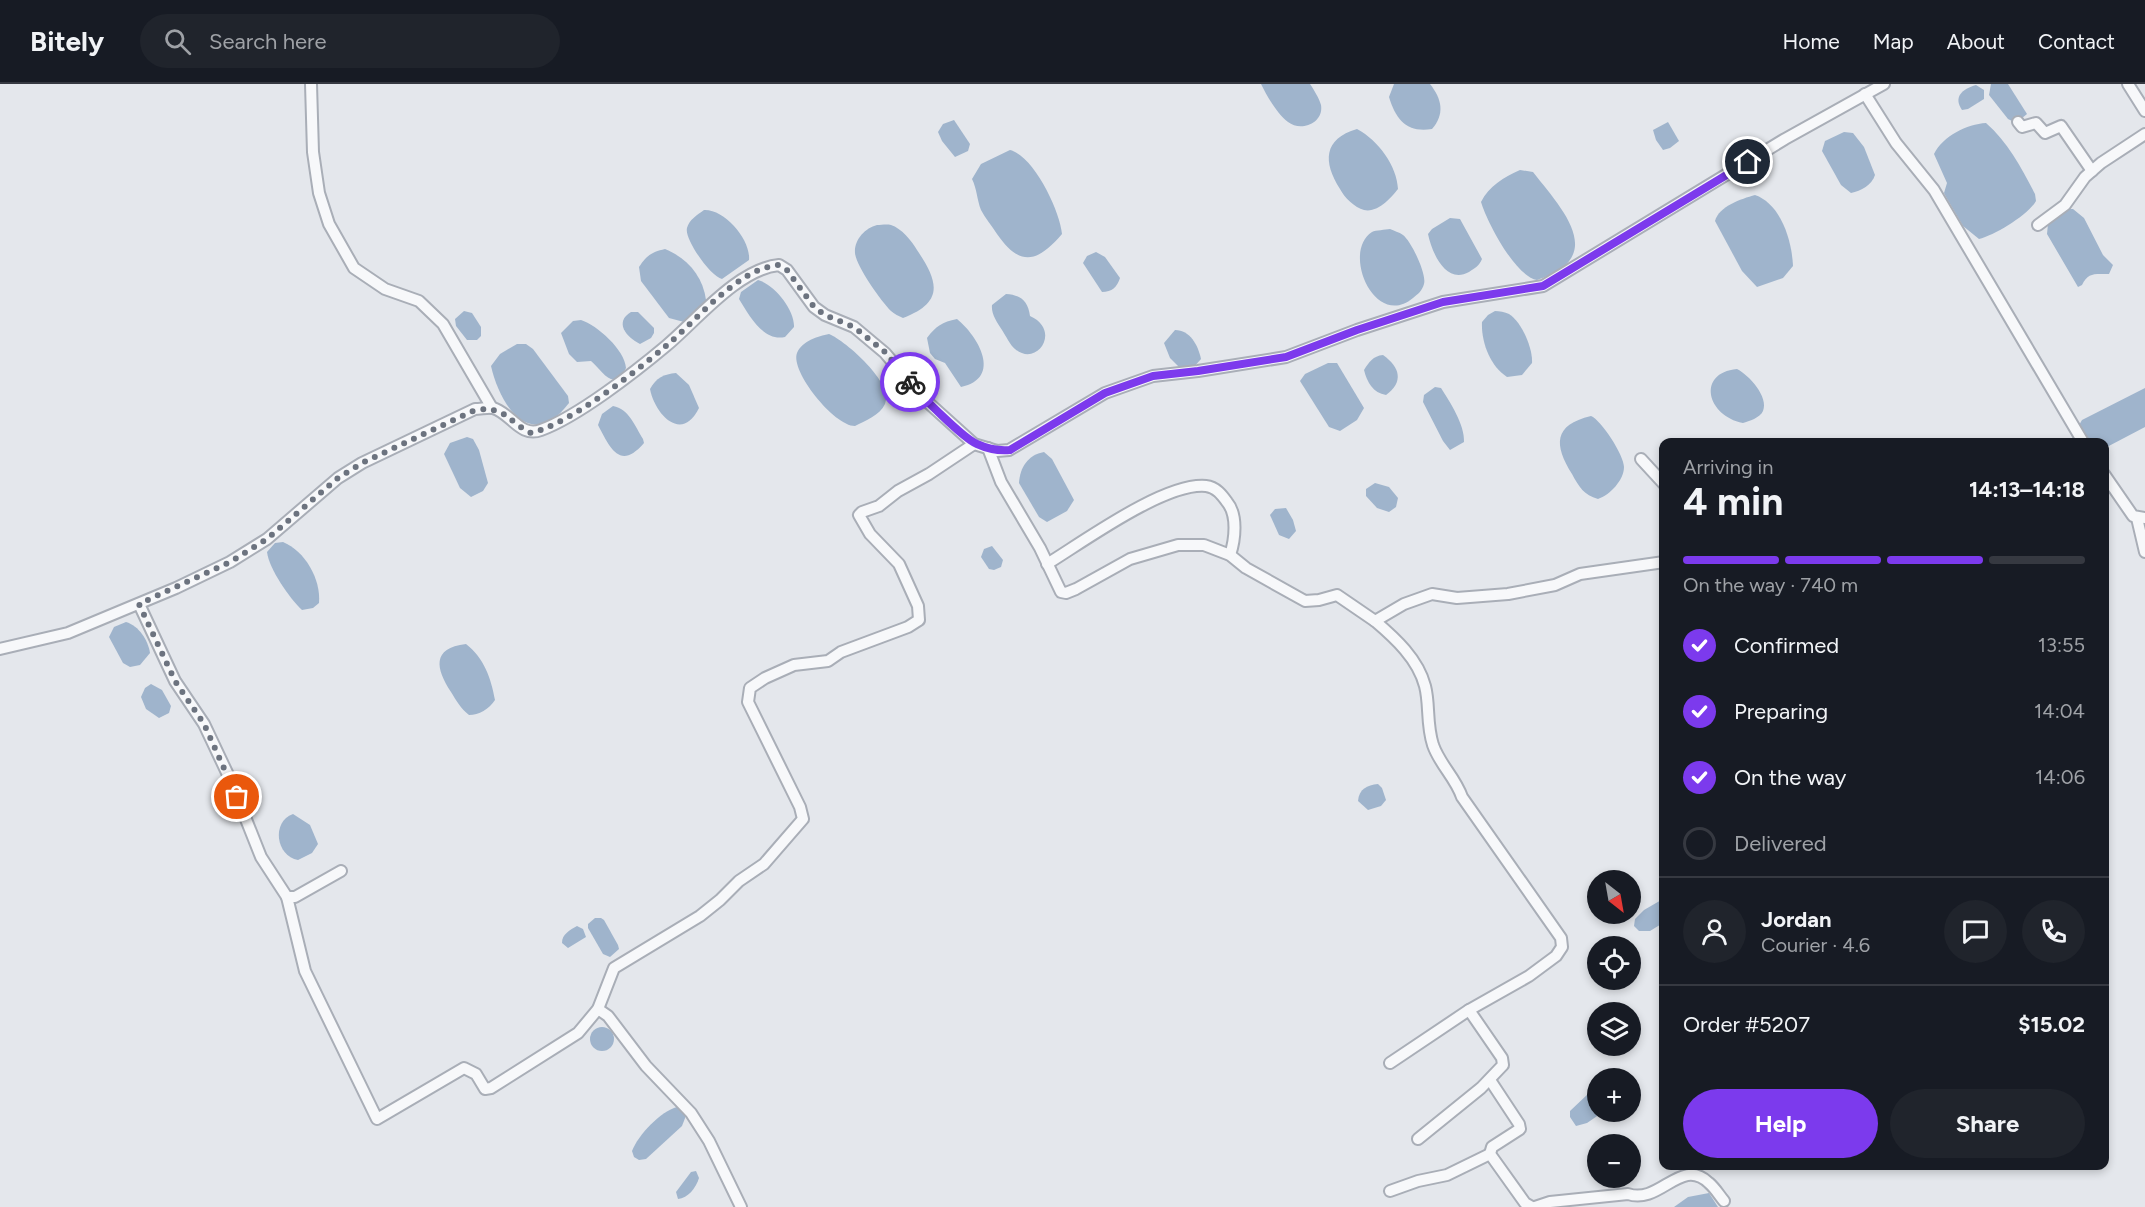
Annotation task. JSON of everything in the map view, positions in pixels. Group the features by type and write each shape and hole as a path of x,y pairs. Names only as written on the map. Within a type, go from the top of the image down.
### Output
{"street":[{"path":"311,84 313,152 319,193 329,224 344,251 354,268 385,289 419,301 443,324 492,408"},
{"path":"0,649 68,633 176,588 267,539 338,478 362,463 475,410 492,408 506,414 517,426 531,433 541,430 586,406 665,347 749,275 766,266 779,265 787,270 814,307 825,315 854,327 885,352 923,398 974,444 997,451 1010,450 1105,393 1153,376 1286,357 1357,330 1443,302 1543,286 1865,90 1884,84"},
{"path":"2130,85 2145,111"},
{"path":"1865,90 1896,143 1934,189 2081,438"},
{"path":"2018,122 2026,127 2036,123 2045,133 2061,126 2092,171"},
{"path":"2038,225 2065,205 2092,171 2108,157 2145,134"},
{"path":"139,604 175,681 204,724 230,778 261,857 287,897 305,971 377,1119 464,1068 476,1074 485,1089 491,1088 578,1033 598,1009 614,968 700,916 739,881 764,864 803,819 800,807 748,702 750,688 794,665 828,661 842,652 908,627 919,620 918,606 899,564 870,534 859,515 879,506 898,491 929,474 974,444"},
{"path":"988,448 1001,482 1040,548 1058,588 1066,593 1130,559 1178,545 1204,545 1230,555 1246,568 1305,600 1318,600 1337,595 1375,621 1409,655 1425,687 1427,723 1440,762 1450,772 1462,797 1561,938 1562,947 1556,956 1529,976 1469,1010 1390,1063"},
{"path":"1641,459 1659,479"},
{"path":"2109,482 2128,511 2141,518 2145,552"},
{"path":"1047,564 1146,505 1173,492 1208,486 1220,492 1231,506 1234,526 1230,555"},
{"path":"1375,621 1422,596 1432,594 1456,598 1508,594 1555,585 1580,574 1659,563"},
{"path":"287,897 295,897 340,871"},
{"path":"598,1009 608,1016 646,1066 691,1113 709,1141 741,1207"},
{"path":"1418,1139 1490,1080 1503,1065 1502,1058 1469,1010"},
{"path":"1390,1191 1418,1181 1447,1175 1490,1154 1492,1147 1520,1129 1490,1080"},
{"path":"1490,1154 1525,1203 1534,1207 1550,1202 1629,1194 1639,1198 1654,1193 1687,1174 1696,1175 1709,1182 1724,1201"}],"water":[{"path":"1261,84 1310,84 1321,105 1319,117 1305,126 1293,125 1276,110"},
{"path":"1394,84 1430,84 1437,95 1440,106 1439,118 1432,129 1409,127 1399,118 1389,97"},
{"path":"1991,84 2008,84 2027,114 2016,123 2008,119 1989,95"},
{"path":"1976,85 1984,90 1984,99 1962,110 1958,101 1960,94"},
{"path":"954,120 970,144 968,151 955,157 938,132 943,124"},
{"path":"1668,122 1679,141 1663,150 1653,130"},
{"path":"1986,123 2014,156 2035,194 2036,201 2010,224 1979,239 1963,226 1946,197 1944,193 1947,183 1934,154 1943,142 1956,132"},
{"path":"1357,129 1385,154 1397,180 1398,189 1392,196 1384,204 1369,210 1357,207 1344,195 1334,179 1329,161 1332,145 1346,133"},
{"path":"1844,132 1853,133 1864,147 1875,175 1866,187 1851,193 1841,185 1822,151 1825,141"},
{"path":"1010,150 1019,154 1036,173 1051,199 1062,234 1045,251 1029,257 1013,252 1005,245 981,210 972,179 981,164"},
{"path":"1520,170 1533,172 1556,201 1573,231 1575,245 1571,259 1559,270 1537,280 1520,269 1511,259 1489,222 1481,202 1488,191"},
{"path":"1755,195 1772,206 1783,224 1793,266 1783,278 1757,287 1742,271 1715,221 1726,207"},
{"path":"2067,209 2073,209 2084,218 2103,255 2113,265 2109,274 2089,276 2078,287 2047,234 2048,224"},
{"path":"704,210 712,211 728,220 741,235 749,252 749,260 722,279 705,265 687,233 690,223"},
{"path":"1450,218 1460,219 1482,259 1475,268 1461,275 1447,271 1441,265 1428,234"},
{"path":"877,225 891,225 906,235 930,271 933,281 934,290 926,305 903,318 892,312 881,300 856,259 855,248 858,239"},
{"path":"1390,229 1403,235 1410,244 1418,258 1424,279 1424,284 1418,294 1399,305 1386,304 1375,296 1361,270 1360,255 1363,242 1372,232"},
{"path":"665,249 680,257 693,269 704,291 706,300 695,315 684,322 669,318 641,281 639,267 642,263 650,255"},
{"path":"1096,252 1105,257 1120,278 1116,286 1109,291 1102,292 1083,263 1087,256"},
{"path":"758,280 777,292 791,313 794,327 785,337 777,337 763,331 739,299 741,292"},
{"path":"1006,294 1023,300 1028,306 1030,316 1039,322 1044,330 1043,345 1038,351 1023,354 1015,349 996,321 992,305"},
{"path":"464,311 472,313 481,327 481,336 477,340 467,340 456,326 455,319"},
{"path":"1495,311 1507,313 1514,318 1526,336 1532,363 1522,375 1507,377 1496,367 1488,353 1483,337 1482,322"},
{"path":"631,312 638,312 654,328 651,338 640,344 624,329 623,320"},
{"path":"957,319 979,346 984,366 981,375 974,382 961,387 945,363 935,359 930,353 927,338 940,325"},
{"path":"581,320 595,327 616,346 621,354 626,368 617,379 608,378 591,361 577,362 569,354 561,333 573,321"},
{"path":"1175,330 1189,335 1198,349 1201,359 1193,368 1181,369 1170,358 1164,343"},
{"path":"829,334 846,345 867,364 883,386 886,396 885,404 880,411 855,426 846,424 826,408 800,372 797,361 799,349 806,342"},
{"path":"517,344 526,344 533,349 568,396 569,403 555,417 542,424 530,424 519,418 502,396 495,381 491,366 500,354"},
{"path":"1383,355 1393,364 1398,375 1396,385 1386,395 1371,386 1364,370 1372,360"},
{"path":"1328,363 1337,363 1364,408 1357,420 1340,431 1329,427 1300,381 1305,374"},
{"path":"1737,369 1757,387 1764,405 1759,416 1743,423 1721,412 1714,404 1711,395 1711,386 1716,378 1724,372"},
{"path":"676,373 689,385 699,408 692,418 685,423 677,424 663,416 657,408 650,389 661,377"},
{"path":"1435,387 1441,388 1456,414 1464,435 1464,442 1450,450 1423,402 1424,395"},
{"path":"2145,388 2145,427 2109,446 2109,438 2084,438 2078,427 2082,420"},
{"path":"613,406 627,414 643,439 644,443 628,455 622,456 616,453 598,425 602,414"},
{"path":"1591,416 1611,438 1624,467 1622,477 1616,486 1598,499 1585,493 1580,487 1566,464 1560,445 1560,438 1569,425"},
{"path":"467,437 473,439 479,450 488,483 483,491 471,497 460,488 444,454 450,443"},
{"path":"1044,452 1052,459 1074,500 1067,511 1047,522 1039,517 1019,483 1021,472 1029,459"},
{"path":"1375,483 1389,487 1398,498 1396,507 1389,512 1377,508 1366,496 1366,489"},
{"path":"1286,508 1296,531 1289,539 1279,535 1270,515 1275,509"},
{"path":"283,542 298,552 310,567 319,594 319,603 313,608 302,610 286,591 272,567 267,552 275,543"},
{"path":"992,546 1003,560 1001,567 994,570 989,569 981,557 984,549"},
{"path":"126,622 139,630 149,648 150,653 140,665 130,667 123,663 109,637 114,627"},
{"path":"466,644 478,656 486,669 495,700 484,711 469,715 451,692 440,668 442,655 447,650"},
{"path":"151,684 162,690 171,706 169,713 159,718 146,709 141,697 145,688"},
{"path":"1378,784 1386,800 1381,806 1368,810 1358,801 1360,793 1370,785"},
{"path":"293,814 310,825 318,844 312,853 298,860 285,852 279,838 281,824"},
{"path":"1659,901 1659,925 1650,931 1639,931 1634,926 1634,924 1641,924 1641,913"},
{"path":"595,918 604,920 618,945 619,949 610,957 603,954 588,928 588,924"},
{"path":"577,926 583,929 586,937 568,948 562,943 563,937"},
{"path":"602,1027 610,1031 614,1039 610,1047 602,1051 594,1047 590,1039 594,1031"},
{"path":"1587,1095 1588,1122 1576,1126 1570,1117 1570,1111"},
{"path":"677,1107 683,1108 687,1113 682,1126 646,1159 639,1160 634,1157 632,1151 645,1131 657,1118"},
{"path":"696,1171 699,1178 694,1189 685,1197 678,1199 676,1192 691,1172"},
{"path":"1709,1193 1718,1207 1674,1207 1688,1197"}],"way so far":[{"path":"237,797 204,724 175,681 139,604 230,562 267,539 338,478 362,463 475,410 492,408 506,414 517,426 531,433 558,422 586,406 665,347 709,307 749,275 766,266 779,265 787,270 803,296 814,307 825,315 854,327 867,340 885,352 910,382"}],"route":[{"path":"910,382 923,398 974,444 997,451 1010,450 1105,393 1153,376 1286,357 1357,330 1443,302 1543,286 1748,162"}]}
